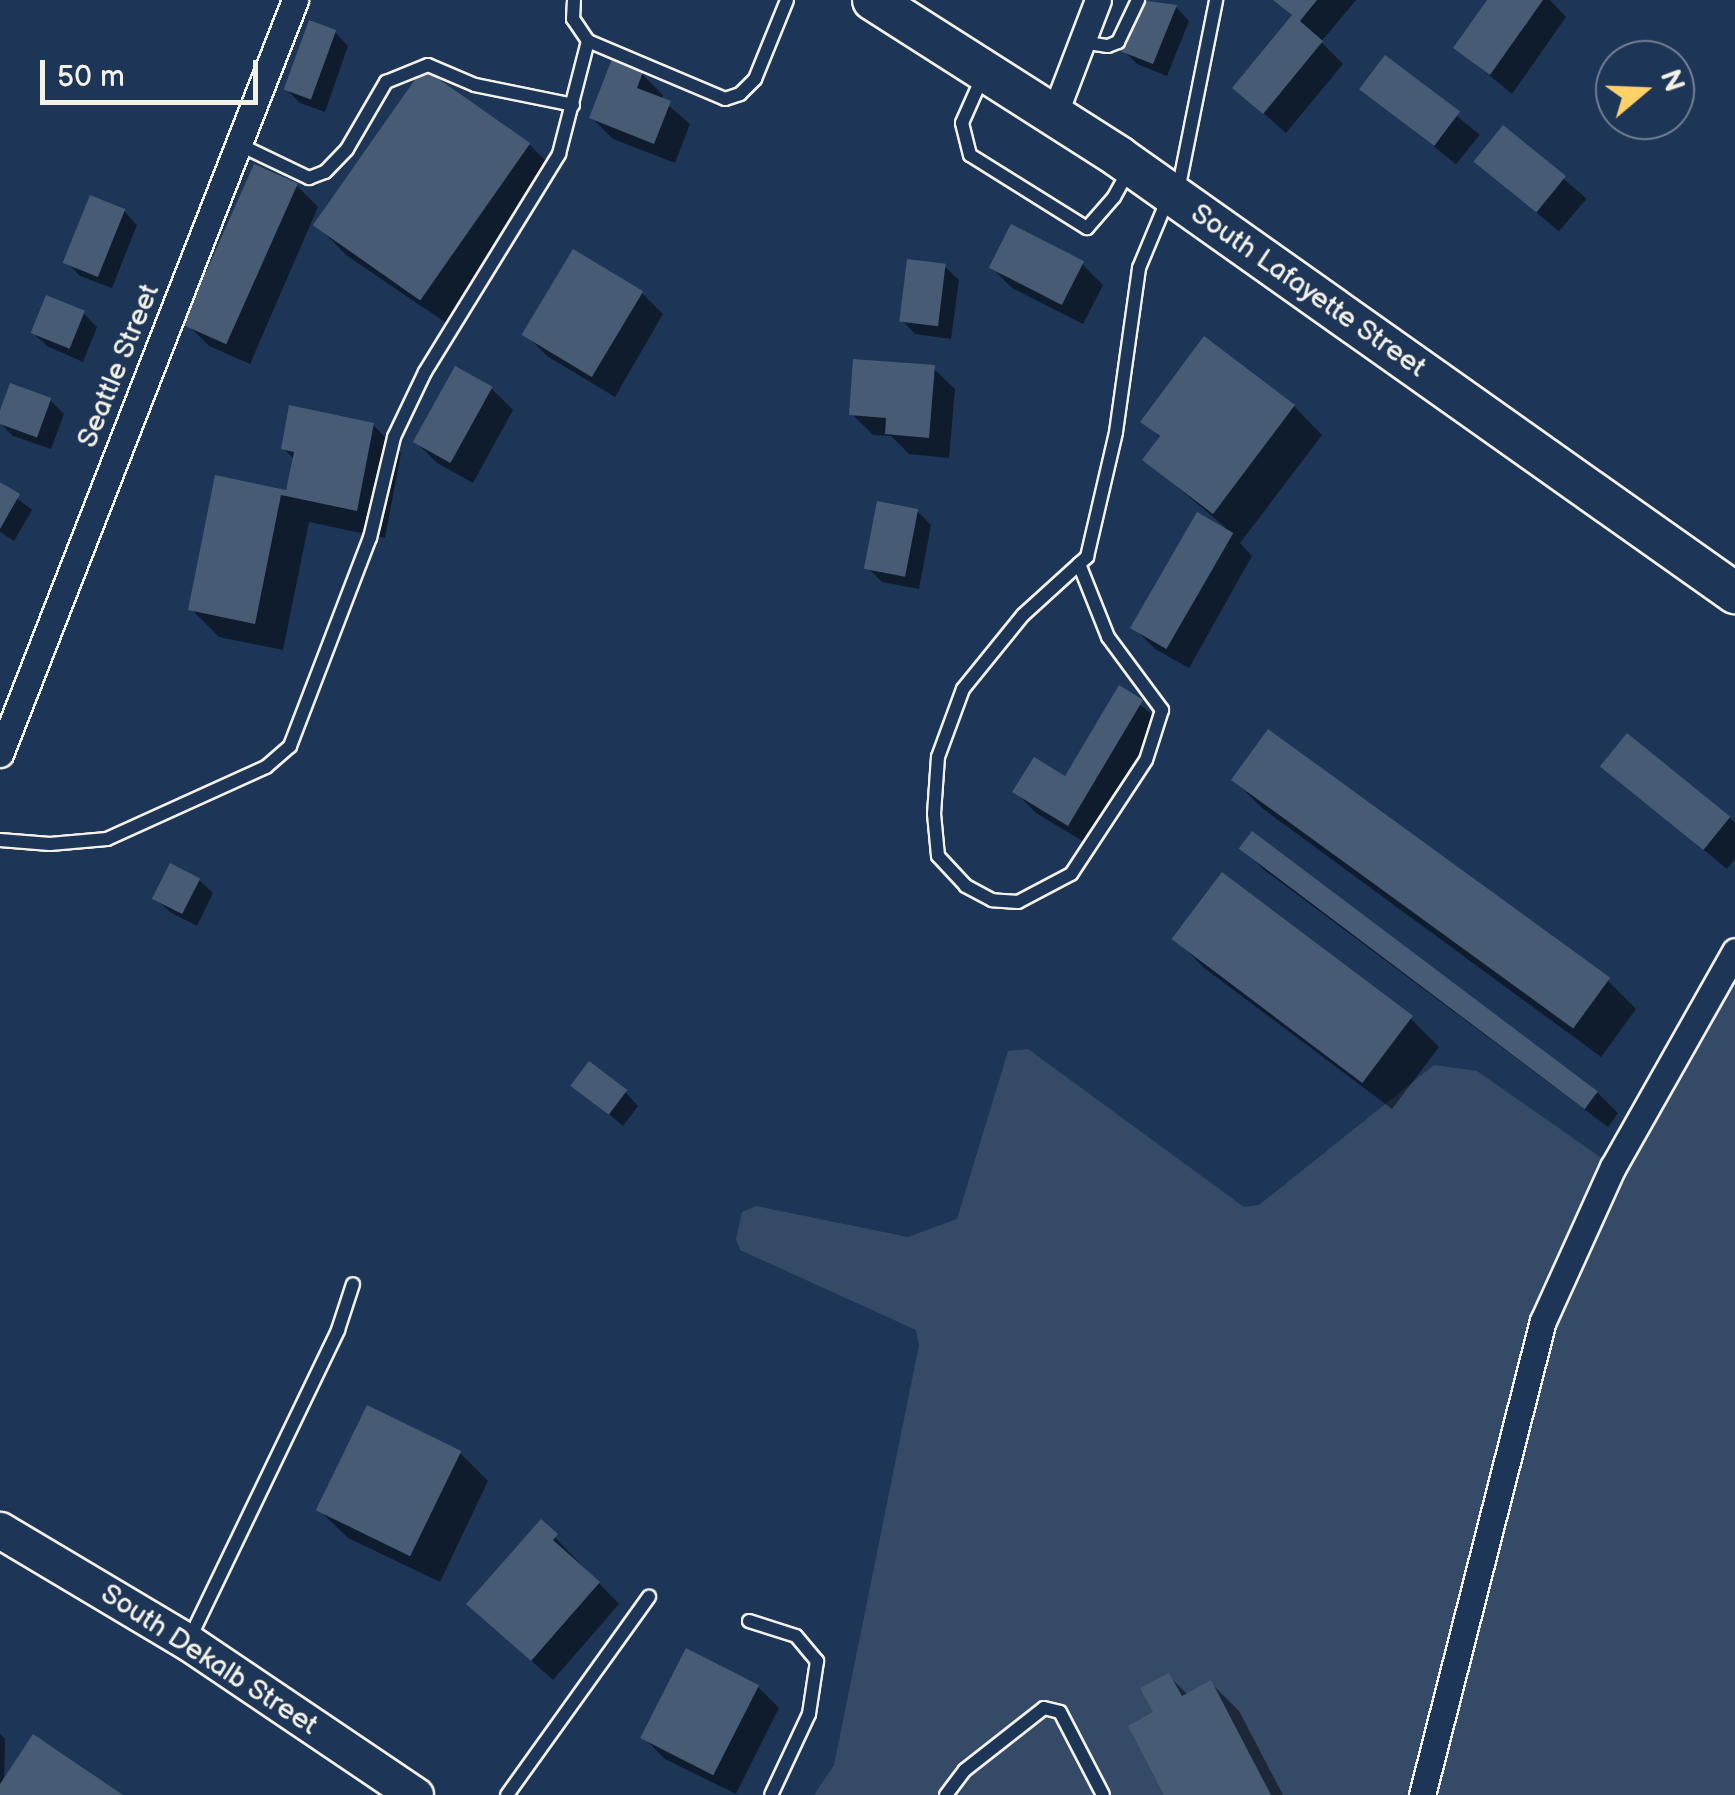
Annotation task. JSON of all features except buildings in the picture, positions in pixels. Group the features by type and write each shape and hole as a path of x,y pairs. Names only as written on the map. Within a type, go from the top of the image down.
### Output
{"main road":[{"name":"South Lafayette Street","path":"873,0 1131,166 1735,593"},
{"name":"South Dekalb Street","path":"0,1530 188,1642 415,1795"}],"street":[{"name":"Seattle Street","path":"0,754 295,0"},
{"path":"1054,116 1098,0"},
{"path":"1422,1795 1543,1321 1613,1167 1735,952"}],"lane":[{"path":"574,0 573,19 588,41 725,99 740,94 754,79 787,0"},
{"path":"1082,42 1108,46 1118,42 1138,0"},
{"path":"1079,564 1108,637 1162,710 1146,760 1071,874 1018,902 992,900 966,886 938,856 934,814 938,757 963,689 1023,615 1087,556 1116,432 1139,268 1173,196 1216,0"},
{"path":"0,840 50,844 107,839 266,767 290,746 370,538 394,437 425,372 559,154 588,41"},
{"path":"238,144 308,178 325,172 347,149 386,82 428,65 476,85 573,104"},
{"path":"985,71 962,123 970,156 1087,228 1114,197 1131,166"},
{"path":"188,1642 338,1330 353,1284"},
{"path":"507,1795 649,1597"},
{"path":"748,1620 796,1636 817,1661 808,1714 771,1795"},
{"path":"946,1795 964,1770 1044,1708 1060,1712 1103,1795"}],"shaded area":[{"path":"1735,955 1735,1795 814,1795 834,1765 919,1345 916,1330 740,1250 736,1239 742,1212 756,1206 908,1237 957,1219 1008,1051 1028,1049 1244,1207 1259,1205 1434,1065 1477,1071 1613,1166"}]}
